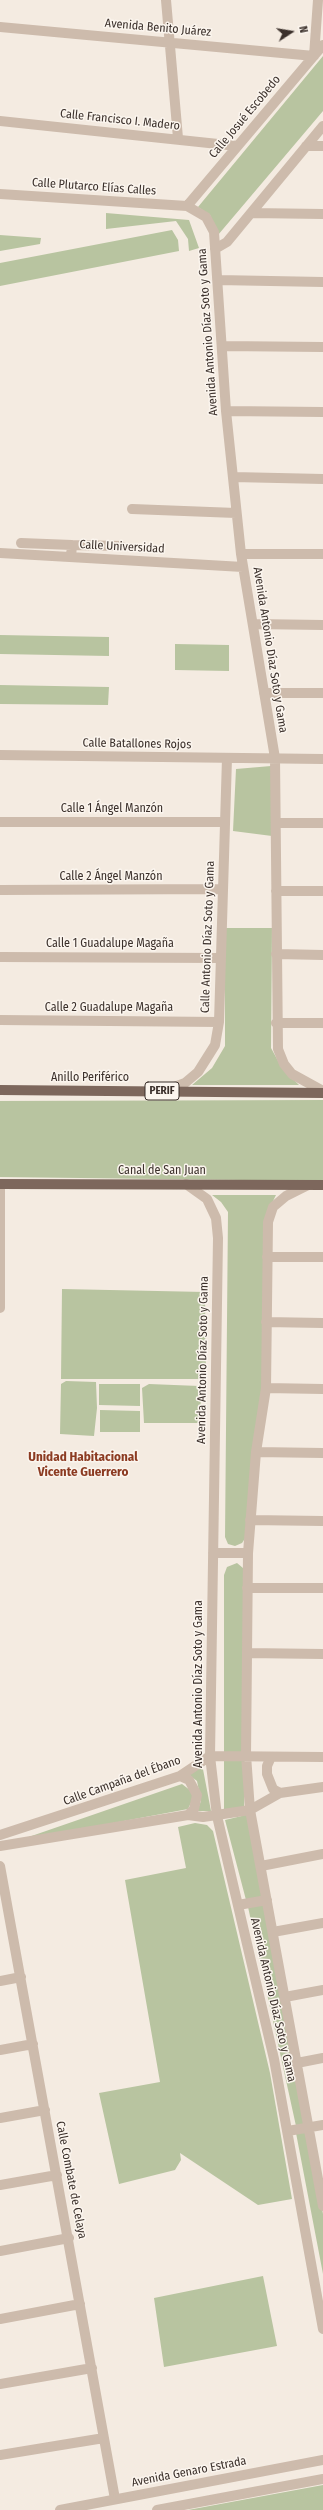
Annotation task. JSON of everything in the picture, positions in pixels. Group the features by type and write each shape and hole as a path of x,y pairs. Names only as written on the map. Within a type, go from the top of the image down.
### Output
{"main road":[{"name":"Anillo Periférico","path":"0,1090 323,1092"},
{"name":"Canal de San Juan","path":"0,1184 323,1185"}],"street":[{"path":"166,0 171,42 178,138"},
{"path":"314,56 318,0"},
{"name":"Avenida Benito Juárez","path":"0,27 314,56"},
{"name":"Calle Josué Escobedo","path":"187,206 323,45"},
{"name":"Calle Francisco I. Madero","path":"0,121 178,138 237,146"},
{"path":"215,249 227,242 323,126"},
{"path":"306,146 323,146"},
{"name":"Calle Plutarco Elías Calles","path":"0,194 187,206"},
{"name":"Avenida Antonio Díaz Soto y Gama","path":"187,206 206,217 214,232 226,411 236,513 243,567 274,758 276,824 276,1023 278,1050 284,1064 292,1074 303,1082 323,1092"},
{"path":"251,213 323,214"},
{"path":"218,280 323,282"},
{"path":"222,346 323,347"},
{"path":"226,411 323,412"},
{"path":"233,478 323,479"},
{"path":"132,509 236,513"},
{"path":"21,543 121,546"},
{"path":"71,557 72,545"},
{"name":"Calle Universidad","path":"0,553 243,567"},
{"path":"241,554 323,554"},
{"path":"253,624 323,625"},
{"path":"264,693 323,693"},
{"name":"Calle Batallones Rojos","path":"0,755 323,759"},
{"name":"Calle Antonio Díaz Soto y Gama","path":"164,1091 185,1083 208,1059 216,1045 219,1022 219,958 223,889 227,758"},
{"name":"Calle 1 Ángel Manzón","path":"0,822 224,822"},
{"path":"276,824 323,823"},
{"name":"Calle 2 Ángel Manzón","path":"0,890 223,889"},
{"path":"276,891 323,892"},
{"path":"276,954 323,955"},
{"name":"Calle 1 Guadalupe Magaña","path":"0,957 219,958"},
{"name":"Calle 2 Guadalupe Magaña","path":"0,1020 219,1022"},
{"path":"276,1023 323,1023"},
{"path":"0,1184 0,1308"},
{"name":"Avenida Antonio Díaz Soto y Gama","path":"186,1184 207,1199 216,1218 218,1238 210,1756 217,1816 274,2059 323,2327"},
{"name":"Avenida Antonio Díaz Soto y Gama","path":"308,1185 286,1196 274,1207 268,1222 266,1388 256,1452 248,1553 246,1755 250,1810 322,2193 323,2206"},
{"path":"267,1257 323,1257"},
{"path":"266,1322 323,1323"},
{"path":"266,1388 323,1389"},
{"path":"256,1452 323,1453"},
{"path":"250,1520 323,1521"},
{"path":"213,1553 248,1553"},
{"path":"248,1588 323,1588"},
{"path":"247,1653 323,1654"},
{"path":"210,1756 246,1755 271,1757 323,1757"},
{"name":"Calle Campaña del Ébano","path":"0,1835 180,1776 210,1756"},
{"path":"271,1757 267,1766 267,1774 273,1789 280,1793"},
{"path":"180,1776 189,1780 197,1795 194,1808 188,1815"},
{"path":"0,1846 188,1815 217,1816 250,1810 280,1793 323,1787"},
{"path":"260,1866 323,1854"},
{"name":"Calle Combate de Celaya","path":"0,1866 4,1914 20,1977 33,2044 115,2499"},
{"path":"238,1905 267,1900"},
{"path":"273,1932 323,1923"},
{"path":"0,1981 20,1977"},
{"path":"285,1997 323,1990"},
{"path":"0,2050 33,2044"},
{"path":"297,2063 323,2058"},
{"path":"0,2118 45,2110"},
{"path":"288,2131 323,2125"},
{"path":"0,2185 57,2175"},
{"path":"0,2251 69,2238"},
{"path":"0,2319 80,2304"},
{"path":"0,2384 92,2368"},
{"path":"0,2455 104,2438"},
{"name":"Avenida Genaro Estrada","path":"60,2510 323,2460"},
{"path":"274,2488 299,2476 323,2472"},
{"path":"156,2510 323,2479"}],"green space":[{"path":"323,56 323,111 218,235 210,215 198,207"},
{"path":"106,213 189,220 199,248 189,251 188,239 176,221 106,229"},
{"path":"172,230 178,240 179,251 0,286 0,263"},
{"path":"0,235 41,238 40,244 0,251"},
{"path":"0,635 109,637 109,656 0,654"},
{"path":"175,644 229,645 229,671 175,670"},
{"path":"0,685 109,687 108,705 0,704"},
{"path":"271,766 272,836 233,831 236,769"},
{"path":"225,928 272,928 271,1048 282,1068 299,1085 192,1085 212,1068 225,1046"},
{"path":"323,1100 323,1181 0,1177 0,1101"},
{"path":"212,1195 276,1195 267,1213 265,1384 246,1537 242,1543 235,1546 228,1544 225,1537 228,1212 221,1202"},
{"path":"62,1289 205,1292 206,1379 61,1379"},
{"path":"66,1381 96,1382 97,1408 94,1436 60,1434 61,1384"},
{"path":"99,1384 140,1384 140,1406 99,1405"},
{"path":"149,1384 199,1386 201,1390 200,1423 144,1423 142,1388"},
{"path":"100,1410 140,1411 140,1432 100,1432"},
{"path":"237,1563 243,1568 247,1576 244,1808 224,1811 224,1575 227,1567"},
{"path":"202,1764 211,1811 197,1811 201,1801 197,1781 188,1774"},
{"path":"182,1784 195,1794 188,1809 17,1841"},
{"path":"250,1814 265,1896 246,1900 225,1820"},
{"path":"195,1823 207,1825 213,1831 270,2073 292,2199 258,2205 180,2153 181,2160 175,2170 119,2184 99,2093 160,2082 125,1880 186,1868 178,1827"},
{"path":"267,1903 307,2124 296,2126 248,1907"},
{"path":"308,2131 323,2214 323,2274 296,2133"},
{"path":"263,2276 277,2346 164,2367 154,2298"},
{"path":"323,2485 323,2510 188,2510"}],"district":[{"name":"Unidad Habitacional Vicente Guerrero","path":"83,1464"}]}
